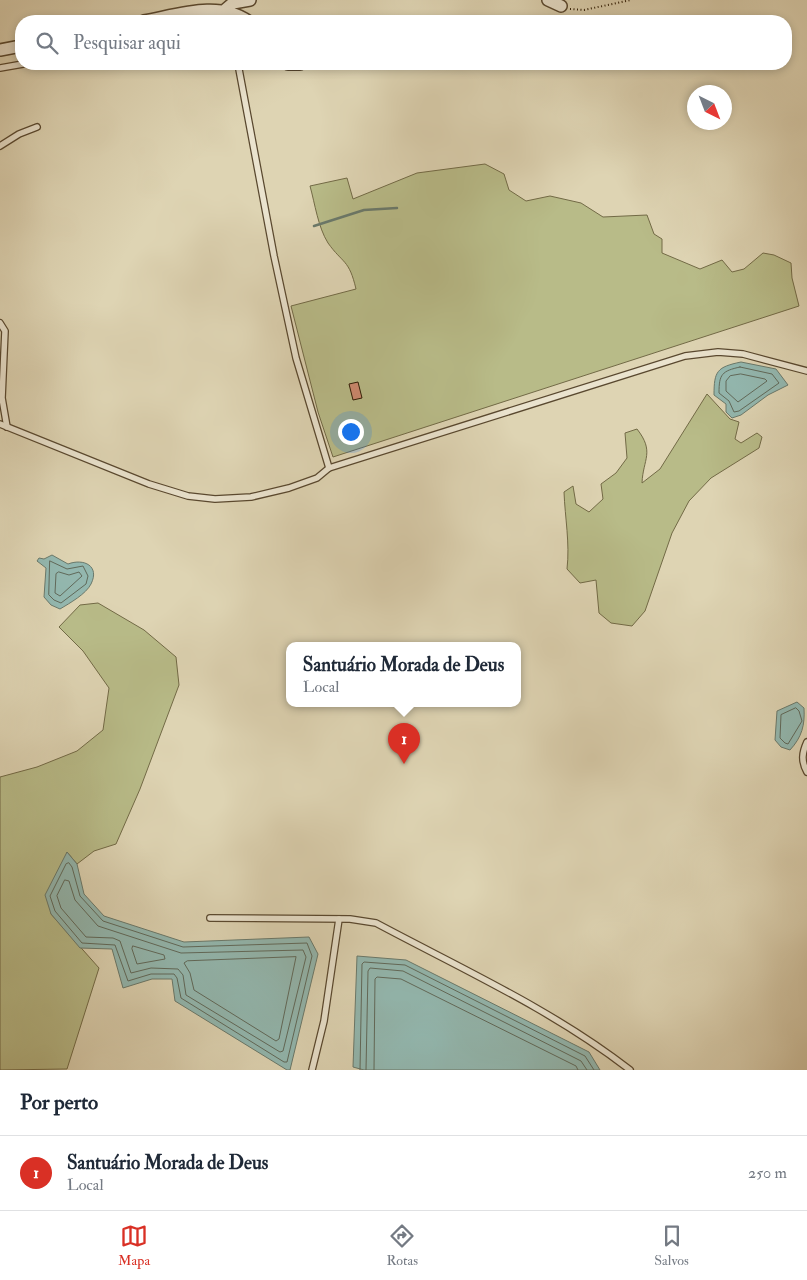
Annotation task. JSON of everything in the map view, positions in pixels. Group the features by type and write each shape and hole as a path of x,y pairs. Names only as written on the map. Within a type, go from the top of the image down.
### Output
{"street":[{"path":"226,9 233,3 250,0"},
{"path":"548,0 561,6"},
{"path":"173,15 198,10 226,9 237,15"},
{"path":"0,50 15,47"}],"lane":[{"path":"0,68 15,65"},
{"path":"239,70 274,256 296,358 329,468"},
{"path":"0,146 19,134 37,127"},
{"path":"0,323 5,331 2,391 7,427"},
{"path":"0,424 149,484 188,496 215,499 250,496 289,488 317,478 329,468 685,356 718,352 743,354 807,371"},
{"path":"807,742 803,751 802,763 807,772"},
{"path":"210,918 339,919 376,924 526,1002 597,1044 630,1070"},
{"path":"312,1070 324,1021 339,919"}],"path":[{"path":"561,6 572,10 584,10 631,0"}],"green space":[{"path":"485,164 504,174 509,190 526,201 550,196 581,203 603,217 647,215 654,234 662,239 662,253 700,269 722,260 732,272 744,269 763,253 774,255 791,263 792,278 799,306 333,457 318,412 291,306 356,289 351,272 325,237 319,223 310,186 347,178 353,199 417,173"},
{"path":"707,394 730,419 739,422 735,439 741,443 757,433 762,437 759,448 711,478 689,501 672,533 645,611 632,626 611,623 599,613 596,580 580,583 567,569 568,540 564,492 573,486 576,504 589,512 603,499 601,484 616,473 627,458 625,433 637,429 646,444 647,450 642,483 660,469"},
{"path":"98,603 144,630 176,657 179,685 140,789 116,844 94,851 77,864 67,852 51,914 99,968 67,1069 0,1070 0,777 37,767 77,751 103,730 109,688 83,651 59,627 80,605"}],"water":[{"path":"741,362 776,369 788,385 768,395 741,415 732,418 726,412 726,404 714,395 715,380 716,375 722,368"},
{"path":"52,555 68,564 74,562 85,563 92,568 93,572 91,584 85,591 60,609 51,605 44,597 46,568 37,561 39,558 44,559"},
{"path":"797,702 804,708 804,720 800,735 790,750 781,747 775,740 777,711"},
{"path":"67,852 77,864 84,894 104,916 184,942 309,937 318,954 290,1070 287,1070 175,1001 172,979 152,979 123,988 112,949 80,948 51,914 45,895"},
{"path":"357,956 406,960 589,1052 600,1070 364,1070 353,1067"}],"building":[{"path":"358,382 362,398 353,400 349,384"}],"waterway":[{"path":"314,226 364,210 397,208"}],"place":[{"name":"Santuário Morada de Deus","path":"404,764"}]}
